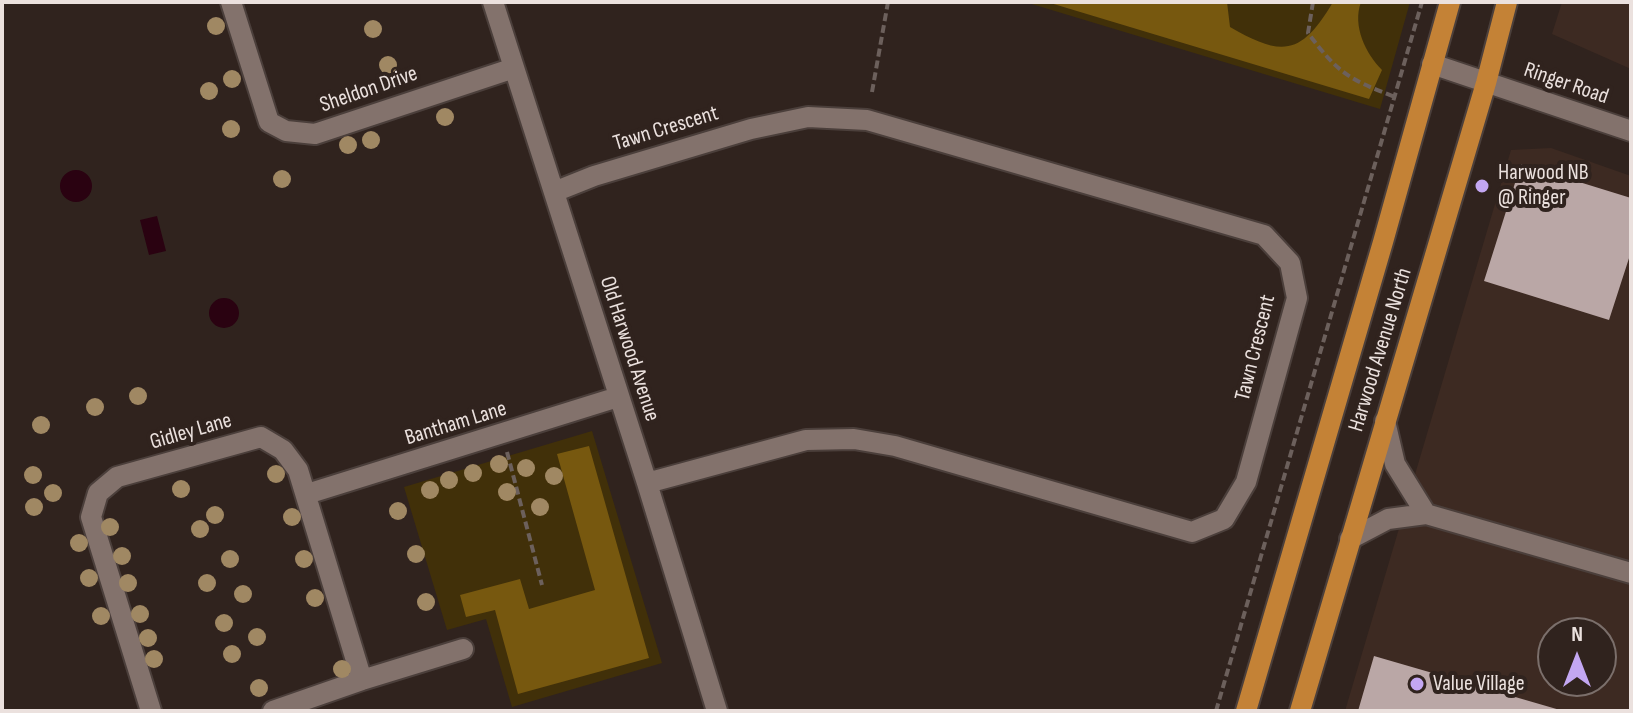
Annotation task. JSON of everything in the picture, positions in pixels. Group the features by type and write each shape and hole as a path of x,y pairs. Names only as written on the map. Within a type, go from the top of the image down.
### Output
{"main road":[{"name":"Harwood Avenue North","path":"1246,711 1450,2"},
{"name":"Harwood Avenue North","path":"1300,711 1486,83 1507,2"}],"street":[{"name":"Sheldon Drive","path":"231,2 269,122 286,131 315,134 514,68"},
{"name":"Old Harwood Avenue","path":"493,2 717,711"},
{"name":"Ringer Road","path":"1432,64 1631,131"},
{"name":"Tawn Crescent","path":"554,192 594,176 751,129 808,117 867,120 1264,235 1290,263 1297,298 1246,482 1224,519 1192,532 895,446 854,439 806,440 647,483"},
{"name":"Bantham Lane","path":"307,494 618,397"},
{"path":"1385,421 1395,464 1426,514"},
{"name":"Gidley Lane","path":"151,711 91,517 98,493 117,477 261,437 283,450 298,470 362,680"},
{"path":"1350,539 1388,519 1426,514 1631,573"},
{"path":"273,711 463,649"}],"path":[{"path":"872,92 888,2"},
{"path":"1313,2 1308,33 1331,63 1357,83 1395,97"},
{"path":"1216,711 1422,2"},
{"path":"502,434 542,585"}],"shaded area":[{"path":"1025,2 1410,2 1380,109"},
{"path":"1047,2 1227,2 1230,27 1277,47 1300,42 1322,20 1333,2 1361,2 1359,30 1371,56 1382,70 1369,99"},
{"path":"1562,2 1631,2 1631,69 1552,34"},
{"path":"1551,148 1631,176 1631,711 1345,711 1511,150"},
{"path":"76,170 87,175 92,186 87,197 76,202 65,197 60,186 65,175"},
{"path":"157,216 166,251 149,255 140,220"},
{"path":"224,298 235,302 239,313 235,324 224,328 213,324 209,313 213,302"},
{"path":"592,431 662,663 512,707 486,619 447,630 404,487"},
{"path":"589,446 649,658 518,694 495,610 466,617 460,595 520,579 529,609 595,590 557,454"}],"building":[{"path":"1521,164 1631,198 1631,252 1609,320 1484,281"},
{"name":"Value Village","path":"1374,656 1560,710 1560,711 1358,711"}],"place":[{"name":"Harwood NB @ Ringer","path":"1482,186"},
{"name":"Value Village","path":"1417,684"}]}
